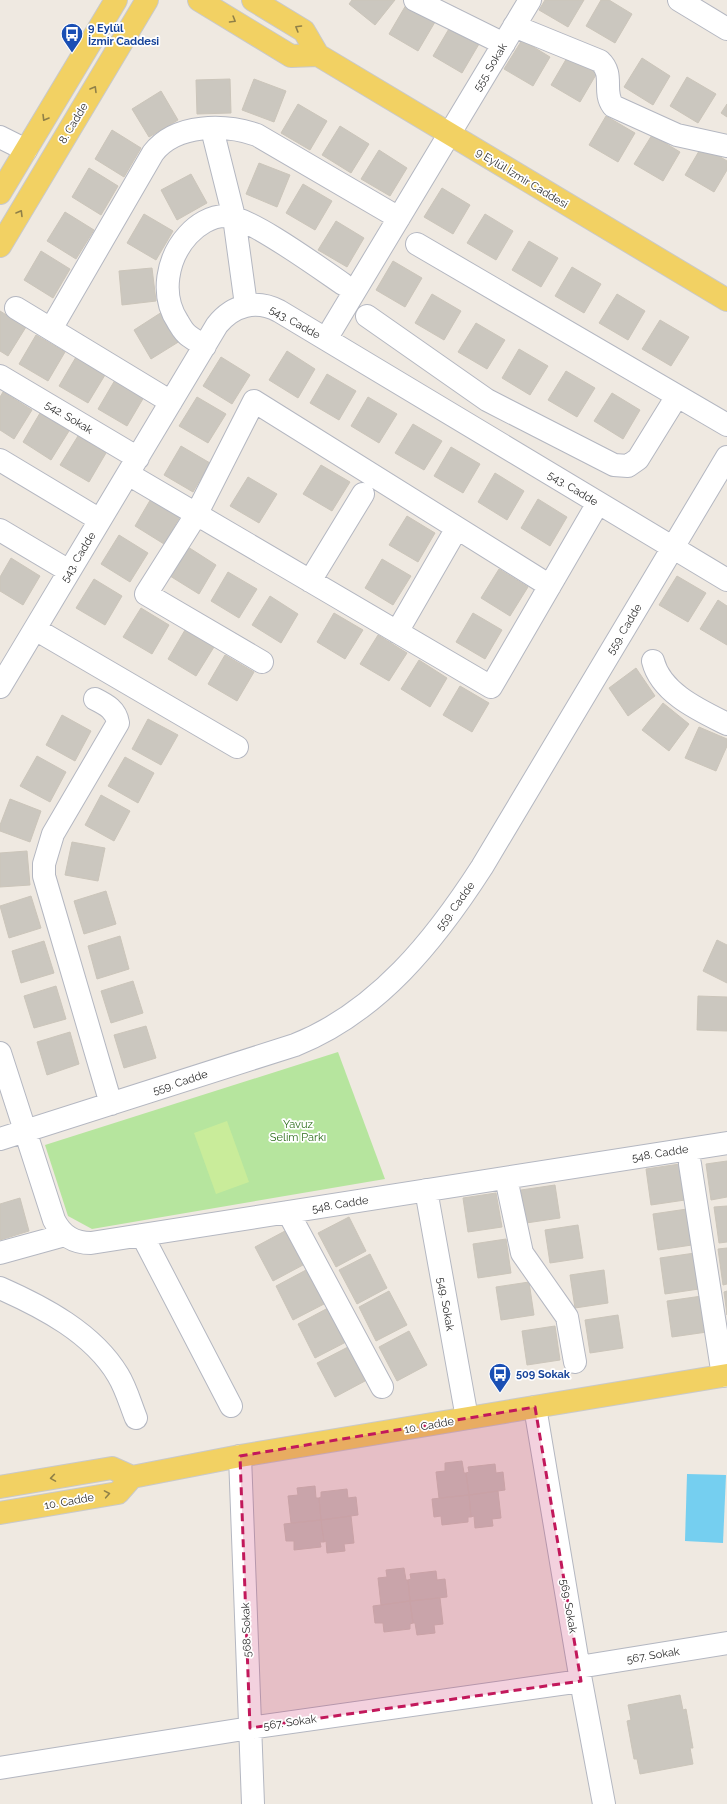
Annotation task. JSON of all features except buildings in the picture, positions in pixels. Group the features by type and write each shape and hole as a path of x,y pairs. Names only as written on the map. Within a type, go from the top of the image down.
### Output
{"main road":[{"path":"0,194 116,0"},
{"name":"8. Cadde","path":"0,246 147,0"},
{"path":"199,0 291,56 318,55"},
{"name":"9 Eylül İzmir Caddesi","path":"253,0 304,31 318,55 727,300"},
{"name":"10. Cadde","path":"0,1513 118,1493 132,1477 240,1456 725,1375"},
{"path":"0,1487 112,1468 132,1477"}],"street":[{"path":"415,0 509,35 600,61 607,67 609,100 613,106 677,135 727,146"},
{"name":"555. Sokak","path":"326,339 530,0"},
{"path":"679,0 727,29"},
{"path":"212,129 234,217 246,306"},
{"path":"50,329 157,147 182,133 192,130 212,129 247,132 266,139 399,218"},
{"path":"0,137 26,150"},
{"path":"205,346 188,336 176,320 172,310 167,282 169,269 179,248 194,229 214,218 225,216 234,217 270,236 343,284"},
{"path":"240,259 270,236"},
{"path":"417,244 727,425"},
{"name":"543. Cadde","path":"0,687 222,318 232,310 259,304 270,307 326,339 727,580"},
{"path":"16,308 171,402"},
{"path":"367,316 487,400 614,464 628,466 638,459 678,396"},
{"name":"542. Sokak","path":"0,376 133,466 196,514 491,686 550,586"},
{"path":"262,662 146,594 196,514 254,402 550,586 598,503"},
{"name":"559. Cadde","path":"0,1139 295,1045 314,1037 363,1006 402,971 445,921 482,867 727,457"},
{"path":"0,460 100,520"},
{"path":"310,581 363,494"},
{"path":"397,632 457,528"},
{"path":"0,530 70,571"},
{"path":"35,629 237,747"},
{"path":"653,661 662,682 694,706 727,724"},
{"path":"95,699 108,706 116,714 118,723 53,834 44,864 44,876 111,1104"},
{"path":"0,1053 54,1220 65,1235 0,1254"},
{"name":"548. Cadde","path":"65,1235 74,1241 91,1243 727,1143"},
{"path":"690,1164 725,1375"},
{"path":"506,1178 522,1253 567,1317 575,1362"},
{"name":"549. Sokak","path":"426,1190 467,1418"},
{"path":"288,1212 382,1387"},
{"path":"142,1235 231,1406"},
{"path":"0,1288 51,1314 70,1327 101,1354 118,1375 126,1390 136,1418"},
{"name":"569. Sokak","path":"535,1407 580,1674 604,1804"},
{"name":"568. Sokak","path":"240,1456 253,1804"},
{"name":"567. Sokak","path":"0,1768 580,1674 727,1643"}],"highlighted area":[{"path":"535,1407 581,1681 250,1728 240,1456"}],"green space":[{"name":"Yavuz Selim Parkı","path":"338,1052 385,1179 92,1229 68,1216 45,1145"},
{"path":"227,1121 249,1182 216,1194 194,1133"}],"water":[{"path":"687,1474 726,1475 723,1543 685,1541"}],"place":[{"name":"9 Eylül İzmir Caddesi","path":"72,54"},
{"name":"509 Sokak","path":"500,1394"}]}
